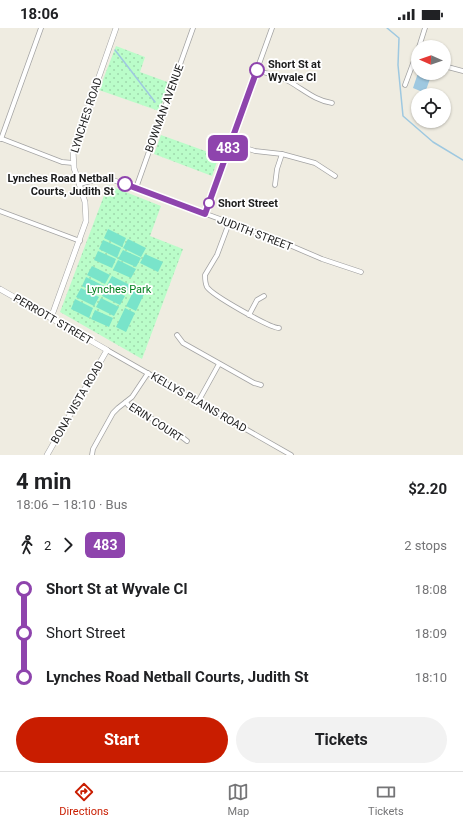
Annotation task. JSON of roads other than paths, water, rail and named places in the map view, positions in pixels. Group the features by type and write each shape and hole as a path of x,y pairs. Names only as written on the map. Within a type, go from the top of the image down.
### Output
{"street":[{"path":"41,28 0,138 62,162 73,163"},
{"name":"LYNCHES ROAD","path":"50,318 80,241 86,221 86,212 80,184 73,163 72,155 74,146 116,28"},
{"name":"BOWMAN AVENUE","path":"136,188 193,28"},
{"path":"205,214 272,28"},
{"path":"421,40 425,28"},
{"path":"451,68 463,71"},
{"path":"257,70 289,81 308,94 325,102 332,103"},
{"path":"405,85 411,70"},
{"path":"230,143 255,151 282,154 315,162 335,176"},
{"path":"275,184 277,169 282,154"},
{"name":"JUDITH STREET","path":"80,184 101,178 113,180 229,224 280,241 322,259 361,272"},
{"path":"0,211 80,241"},
{"path":"229,224 217,255 205,275 207,287 213,293 249,314 272,327 279,328"},
{"name":"PERROTT STREET","path":"0,289 107,350"},
{"path":"249,314 258,300 264,296"},
{"path":"177,336 183,343 254,383 261,385"},
{"name":"KELLYS PLAINS ROAD","path":"107,350 291,455"},
{"name":"BONA VISTA ROAD","path":"47,455 107,350"},
{"path":"198,402 219,364"},
{"path":"92,455 93,449 113,413 132,398 148,373"},
{"name":"ERIN COURT","path":"126,402 128,405 178,434 187,441"}],"water":[{"path":"416,80 430,80 427,88 413,88"}],"waterway":[{"path":"387,28 399,38 398,65 403,116 433,142 463,160"},
{"path":"115,50 155,102"}],"place":[{"name":"Short St at Wyvale Cl","path":"257,70"},
{"name":"Lynches Road Netball Courts, Judith St","path":"125,184"},
{"name":"Short Street","path":"209,203"}],"park label":[{"name":"Lynches Park","path":"119,289"}]}
